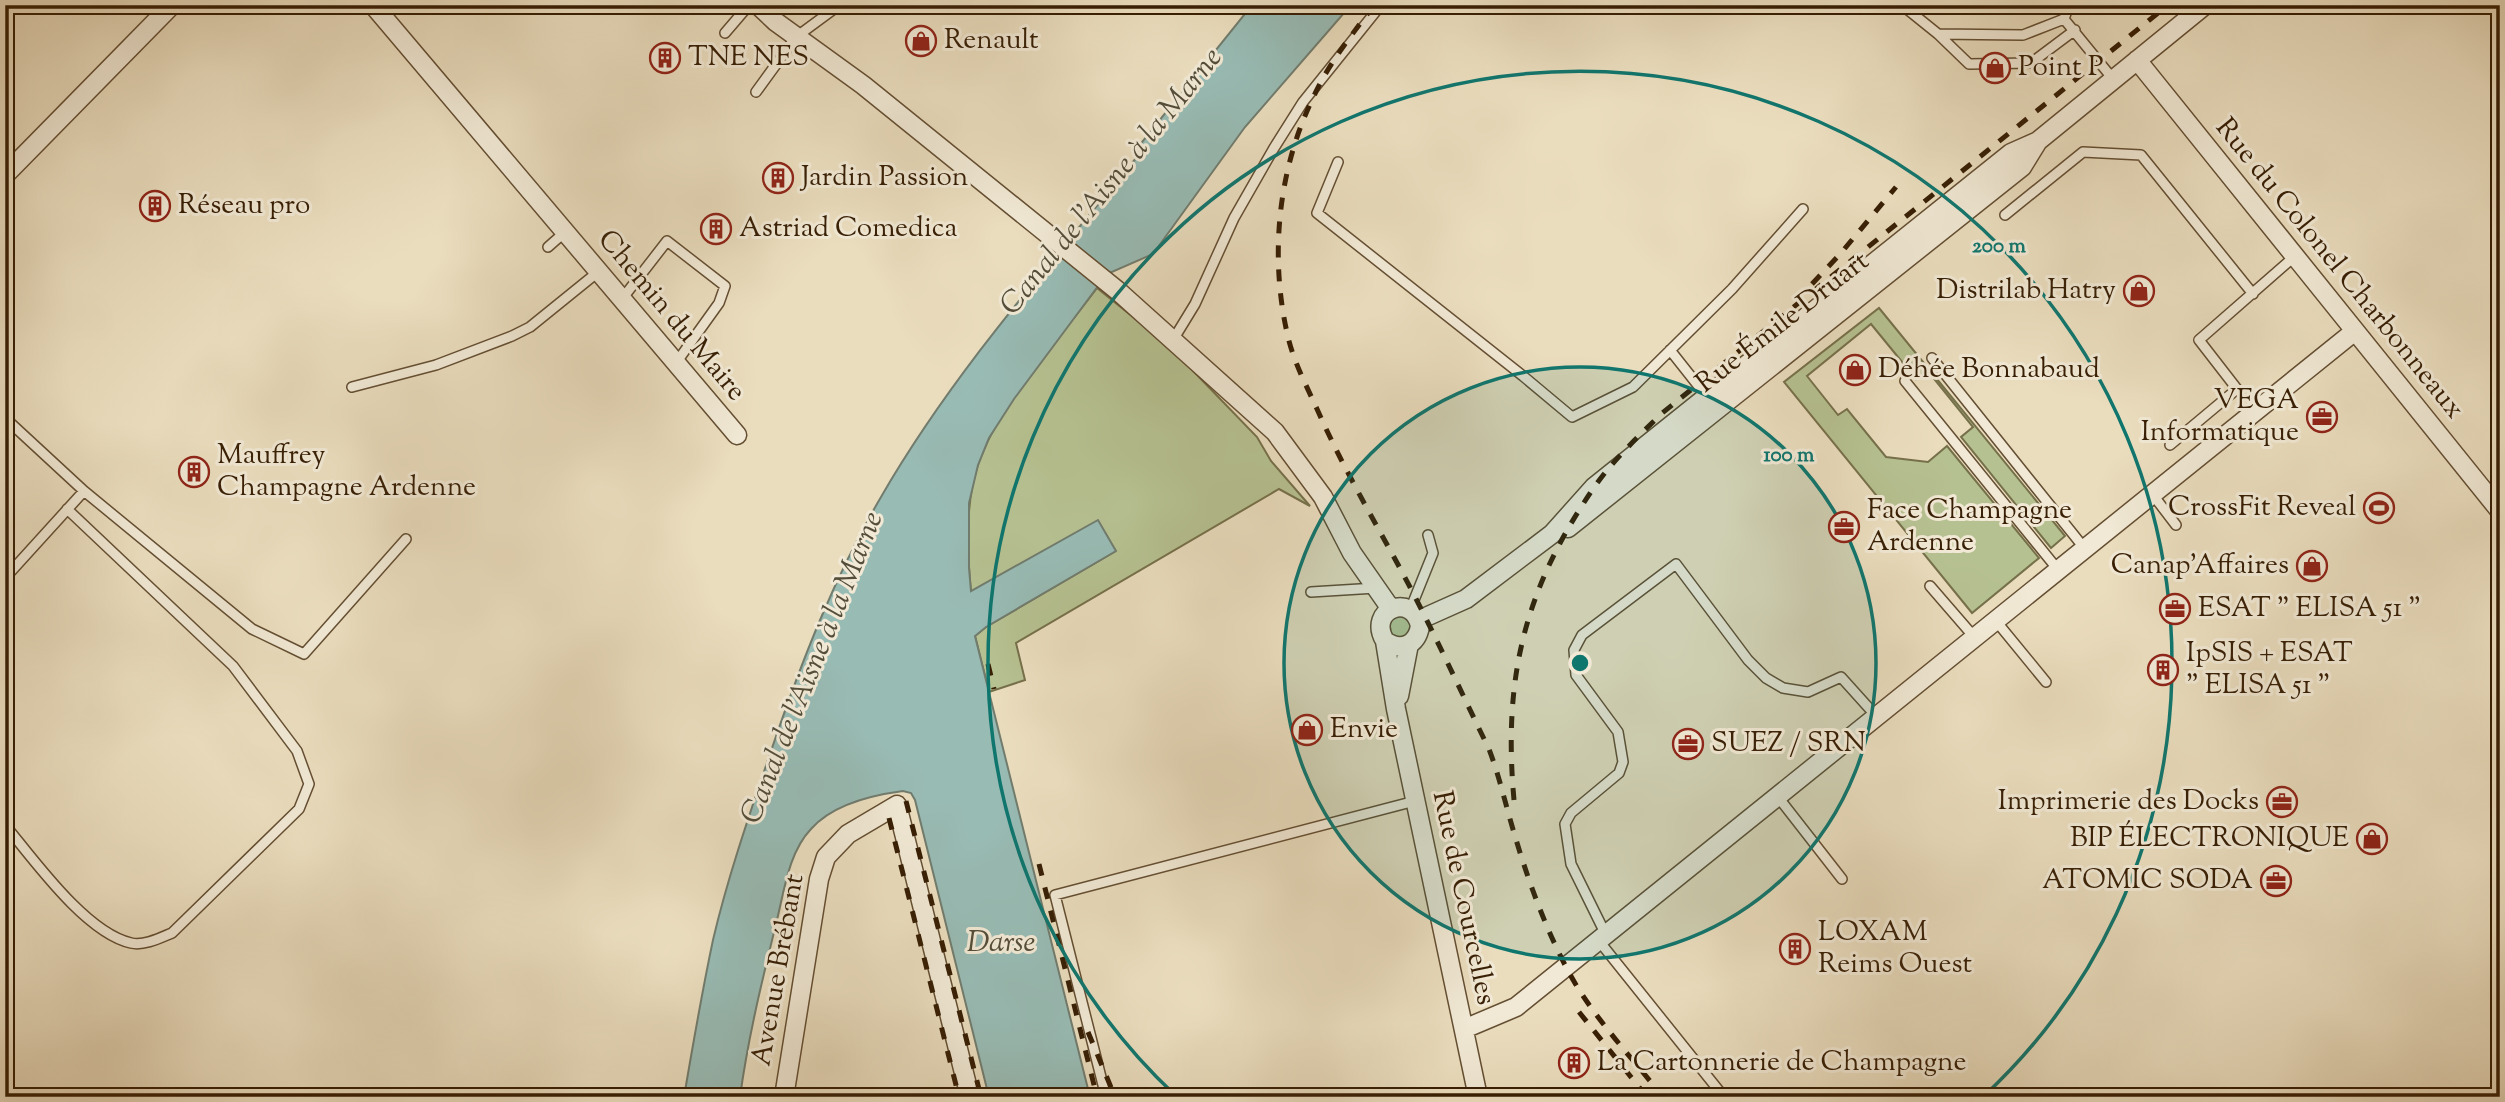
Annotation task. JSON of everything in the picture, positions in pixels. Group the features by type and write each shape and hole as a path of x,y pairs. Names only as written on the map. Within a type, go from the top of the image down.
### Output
{"street":[{"path":"5,175 172,5"},
{"name":"Chemin du Maire","path":"373,5 737,435"},
{"path":"758,5 796,37 863,85 1118,291 1275,432 1323,497 1352,554 1391,609 1397,607 1415,615"},
{"name":"Rue Émile Druart","path":"1415,615 1466,599 1552,534 1569,528 1712,403 2022,167 2038,141 2206,5"},
{"name":"Rue du Colonel Charbonneaux","path":"2137,60 2500,511"},
{"path":"1464,1029 1516,1007 2355,331"},
{"name":"Rue de Courcelles","path":"1391,609 1381,621 1381,631 1478,1097"},
{"name":"Rue de Courcelles","path":"1396,709 1409,644 1417,637 1415,615"},
{"path":"1385,640 1396,646 1409,644"},
{"name":"Avenue Brébant","path":"784,1097 819,879 826,857 848,834 897,805 970,1097"}],"lane":[{"path":"725,33 749,5"},
{"path":"1173,340 1195,304 1234,218 1281,137 1303,102 1381,5"},
{"path":"1902,5 1969,64 2031,63 2075,30"},
{"path":"1938,34 2023,35 2064,19 2070,5"},
{"path":"755,92 796,37 834,9"},
{"path":"2064,19 2113,79"},
{"path":"2005,215 2082,152 2141,155 2253,294"},
{"path":"1338,162 1317,213 1572,417 1633,387 1732,289 1803,209"},
{"name":"Chemin du Maire","path":"548,247 565,232"},
{"path":"622,299 667,241 725,286 719,303 676,363"},
{"path":"2170,445 2237,389 2199,340 2295,256"},
{"path":"352,387 436,365 512,336 530,327 598,272"},
{"path":"1670,350 1712,403"},
{"path":"1932,358 2085,550"},
{"path":"1905,381 2059,570"},
{"path":"5,418 84,491 252,629 304,653 406,539"},
{"path":"5,578 84,491"},
{"path":"2153,495 2176,525"},
{"path":"5,825 59,891 114,936 133,944 155,940 172,933 299,809 309,784 297,751 233,666 67,509"},
{"path":"1415,615 1433,553 1429,535"},
{"path":"1724,1097 1602,938 1570,864 1565,824 1571,813 1619,773 1623,762 1618,732 1576,674 1574,650 1582,635 1676,564 1748,660 1766,678 1783,688 1808,692 1841,677 1877,717"},
{"path":"1930,586 1975,638"},
{"path":"1311,592 1376,588"},
{"path":"1996,621 2046,682"},
{"path":"1778,797 1842,879"},
{"path":"1106,1097 1055,895 1415,801"}],"green space":[{"path":"1097,288 1169,346 1257,437 1271,461 1310,506 1279,489 1016,643 1025,680 989,692 975,636 1116,551 971,592 969,511 974,480 987,443 1014,396"},
{"path":"1879,308 2065,536 2051,548 1961,437 1973,427 1927,370 1916,379 1871,324 1807,376 1838,415 1847,409 1886,457 1928,462 1947,446 2039,558 1972,613 1784,382"},
{"path":"1403,612 1415,632 1395,642 1385,621"}],"water":[{"path":"1252,5 1351,5 1245,127 1153,254 1107,274 1014,399 989,438 978,465 969,503 971,591 1098,520 1116,551 975,636 1090,1097 989,1097 915,800 911,793 903,791 866,798 841,807 820,821 803,839 792,861 785,887 756,1010 740,1097 684,1097 701,999 725,892 782,718 833,589 864,527 938,407 1002,322 1137,157 1134,152"}],"railway":[{"path":"1374,5 1319,85 1291,156 1284,186 1278,248 1279,280 1289,341 1294,358 1335,447 1420,606 1489,749 1531,885 1565,965 1598,1017 1663,1097"},
{"path":"1514,800 1512,715 1516,675 1524,637 1550,563 1569,526 1608,469 1661,414 2168,5"},
{"path":"1812,284 1896,187"},
{"path":"988,664 994,689"},
{"path":"906,801 981,1097"},
{"path":"889,818 959,1097"},
{"path":"1039,864 1097,1097"},
{"path":"1579,1012 1647,1097"},
{"path":"1088,1032 1115,1097"}],"place":[{"name":"Renault","path":"921,41"},
{"name":"TNE NES","path":"665,58"},
{"name":"Point P","path":"1995,68"},
{"name":"Jardin Passion","path":"778,178"},
{"name":"Réseau pro","path":"155,206"},
{"name":"Astriad Comedica","path":"716,229"},
{"name":"Distrilab Hatry","path":"2139,291"},
{"name":"Déhée Bonnabaud","path":"1855,370"},
{"name":"VEGA Informatique","path":"2322,417"},
{"name":"Mauffrey Champagne Ardenne","path":"194,472"},
{"name":"CrossFit Reveal","path":"2379,508"},
{"name":"Face Champagne Ardenne","path":"1844,527"},
{"name":"Canap'Affaires","path":"2312,566"},
{"name":"ESAT \" ELISA 51 \"","path":"2175,609"},
{"name":"IpSIS + ESAT \" ELISA 51 \"","path":"2163,670"},
{"name":"Envie","path":"1307,730"},
{"name":"SUEZ / SRN","path":"1688,744"},
{"name":"Imprimerie des Docks","path":"2282,802"},
{"name":"BIP ÉLECTRONIQUE","path":"2372,839"},
{"name":"ATOMIC SODA","path":"2276,881"},
{"name":"LOXAM Reims Ouest","path":"1795,949"},
{"name":"La Cartonnerie de Champagne","path":"1574,1063"}],"water label":[{"name":"Canal de l'Aisne à la Marne","path":"1112,182"},
{"name":"Canal de l'Aisne à la Marne","path":"813,668"},
{"name":"Darse","path":"1001,943"}]}
